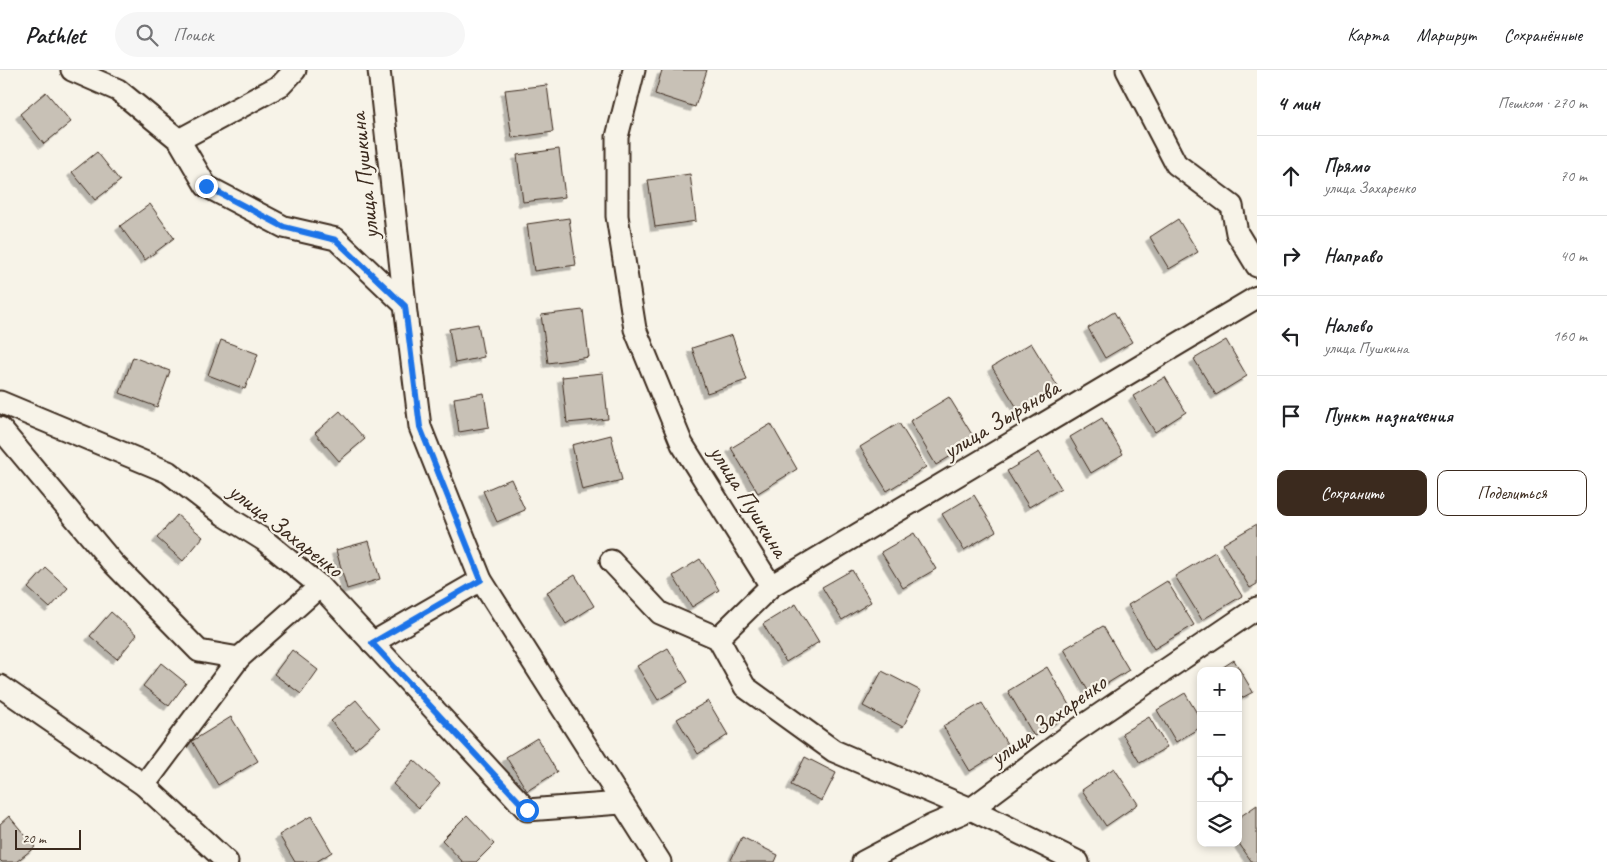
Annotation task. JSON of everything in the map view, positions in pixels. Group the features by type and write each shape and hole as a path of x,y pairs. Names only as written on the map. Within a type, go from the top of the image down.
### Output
{"street":[{"name":"улица Пушкина","path":"72,70 118,90 179,140 206,186 284,227 336,240 405,306"},
{"path":"179,140 281,85 295,70"},
{"name":"улица Пушкина","path":"380,70 420,427 481,580 660,862"},
{"name":"улица Пушкина","path":"634,70 617,137 617,216 635,329 682,444 771,586 718,638"},
{"path":"1127,70 1176,164 1232,206 1237,233 1257,266"},
{"name":"улица Зырянова","path":"771,586 1257,297"},
{"name":"улица Захаренко","path":"0,402 168,472 224,515 264,540 320,586 527,810 621,803"},
{"path":"0,428 112,562 199,651 239,658"},
{"path":"610,561 660,614 718,638 745,687 834,751 971,809 1078,862"},
{"path":"372,643 481,580"},
{"path":"144,785 239,658 320,586"},
{"name":"улица Захаренко","path":"863,862 931,826 971,809 1074,732 1257,608"},
{"path":"0,686 144,785 227,862"}],"building":[{"path":"662,70 707,70 695,107 655,94"},
{"path":"547,85 553,132 512,138 505,90"},
{"path":"46,92 71,122 44,144 20,114"},
{"path":"559,149 565,197 523,202 517,155"},
{"path":"97,152 120,181 95,200 72,172"},
{"path":"690,174 696,221 655,227 648,180"},
{"path":"150,204 174,238 145,260 120,226"},
{"path":"569,218 576,265 534,271 527,224"},
{"path":"1178,219 1198,252 1169,269 1150,237"},
{"path":"583,310 589,357 548,363 541,315"},
{"path":"1114,312 1132,342 1105,358 1088,328"},
{"path":"478,324 484,357 455,363 449,329"},
{"path":"732,335 747,380 707,393 692,348"},
{"path":"221,340 258,354 245,389 208,375"},
{"path":"1226,340 1247,376 1216,395 1194,359"},
{"path":"1031,343 1058,387 1019,411 992,367"},
{"path":"133,357 170,371 157,407 120,393"},
{"path":"603,373 608,419 567,423 562,377"},
{"path":"1165,377 1186,412 1155,432 1133,396"},
{"path":"484,393 489,427 459,432 454,398"},
{"path":"949,397 976,441 936,465 910,421"},
{"path":"340,411 365,439 339,461 315,433"},
{"path":"1102,418 1123,454 1091,473 1070,437"},
{"path":"899,423 926,467 887,491 860,447"},
{"path":"771,424 797,469 758,493 731,448"},
{"path":"611,435 622,480 582,490 572,445"},
{"path":"1039,452 1061,488 1029,507 1007,471"},
{"path":"511,479 525,510 497,522 483,491"},
{"path":"974,495 996,531 964,550 942,514"},
{"path":"177,515 203,537 183,561 157,538"},
{"path":"1257,524 1257,584 1250,588 1223,544"},
{"path":"914,533 936,569 903,588 881,552"},
{"path":"369,541 380,579 347,589 336,550"},
{"path":"1215,552 1242,596 1202,620 1175,576"},
{"path":"700,559 719,590 692,607 673,576"},
{"path":"46,568 68,588 50,608 28,588"},
{"path":"852,570 871,602 842,620 822,587"},
{"path":"575,575 594,606 566,624 547,592"},
{"path":"1167,581 1194,625 1154,649 1128,605"},
{"path":"796,604 819,642 786,662 763,624"},
{"path":"111,612 137,635 117,659 90,636"},
{"path":"1103,626 1129,670 1090,694 1064,649"},
{"path":"668,648 688,682 658,700 637,666"},
{"path":"292,650 318,670 301,694 274,674"},
{"path":"1234,660 1238,667 1223,667"},
{"path":"161,663 186,683 169,706 143,686"},
{"path":"1047,667 1073,712 1034,736 1008,691"},
{"path":"882,671 921,691 903,727 863,706"},
{"path":"1242,673 1253,692 1242,698"},
{"path":"1185,693 1197,713 1197,729 1176,742 1157,710"},
{"path":"356,700 380,728 355,749 331,721"},
{"path":"708,701 728,735 698,754 677,719"},
{"path":"982,703 1009,747 970,771 943,726"},
{"path":"231,717 258,761 218,785 192,741"},
{"path":"1149,717 1167,747 1140,763 1122,733"},
{"path":"537,738 557,772 527,791 506,757"},
{"path":"805,757 836,773 822,801 791,785"},
{"path":"414,760 440,784 419,808 393,784"},
{"path":"1114,768 1138,804 1106,826 1082,790"},
{"path":"1257,805 1257,862 1252,862 1242,847 1242,815"},
{"path":"467,815 494,844 476,862 463,862 442,840"},
{"path":"9,816 35,847 16,862 2,862 0,860 0,824"},
{"path":"311,816 332,852 316,862 295,862 279,835"},
{"path":"742,837 778,855 775,862 730,862"}],"route":[{"path":"206,186 284,227 336,240 405,306 420,427 481,580 372,643 527,810"}]}
